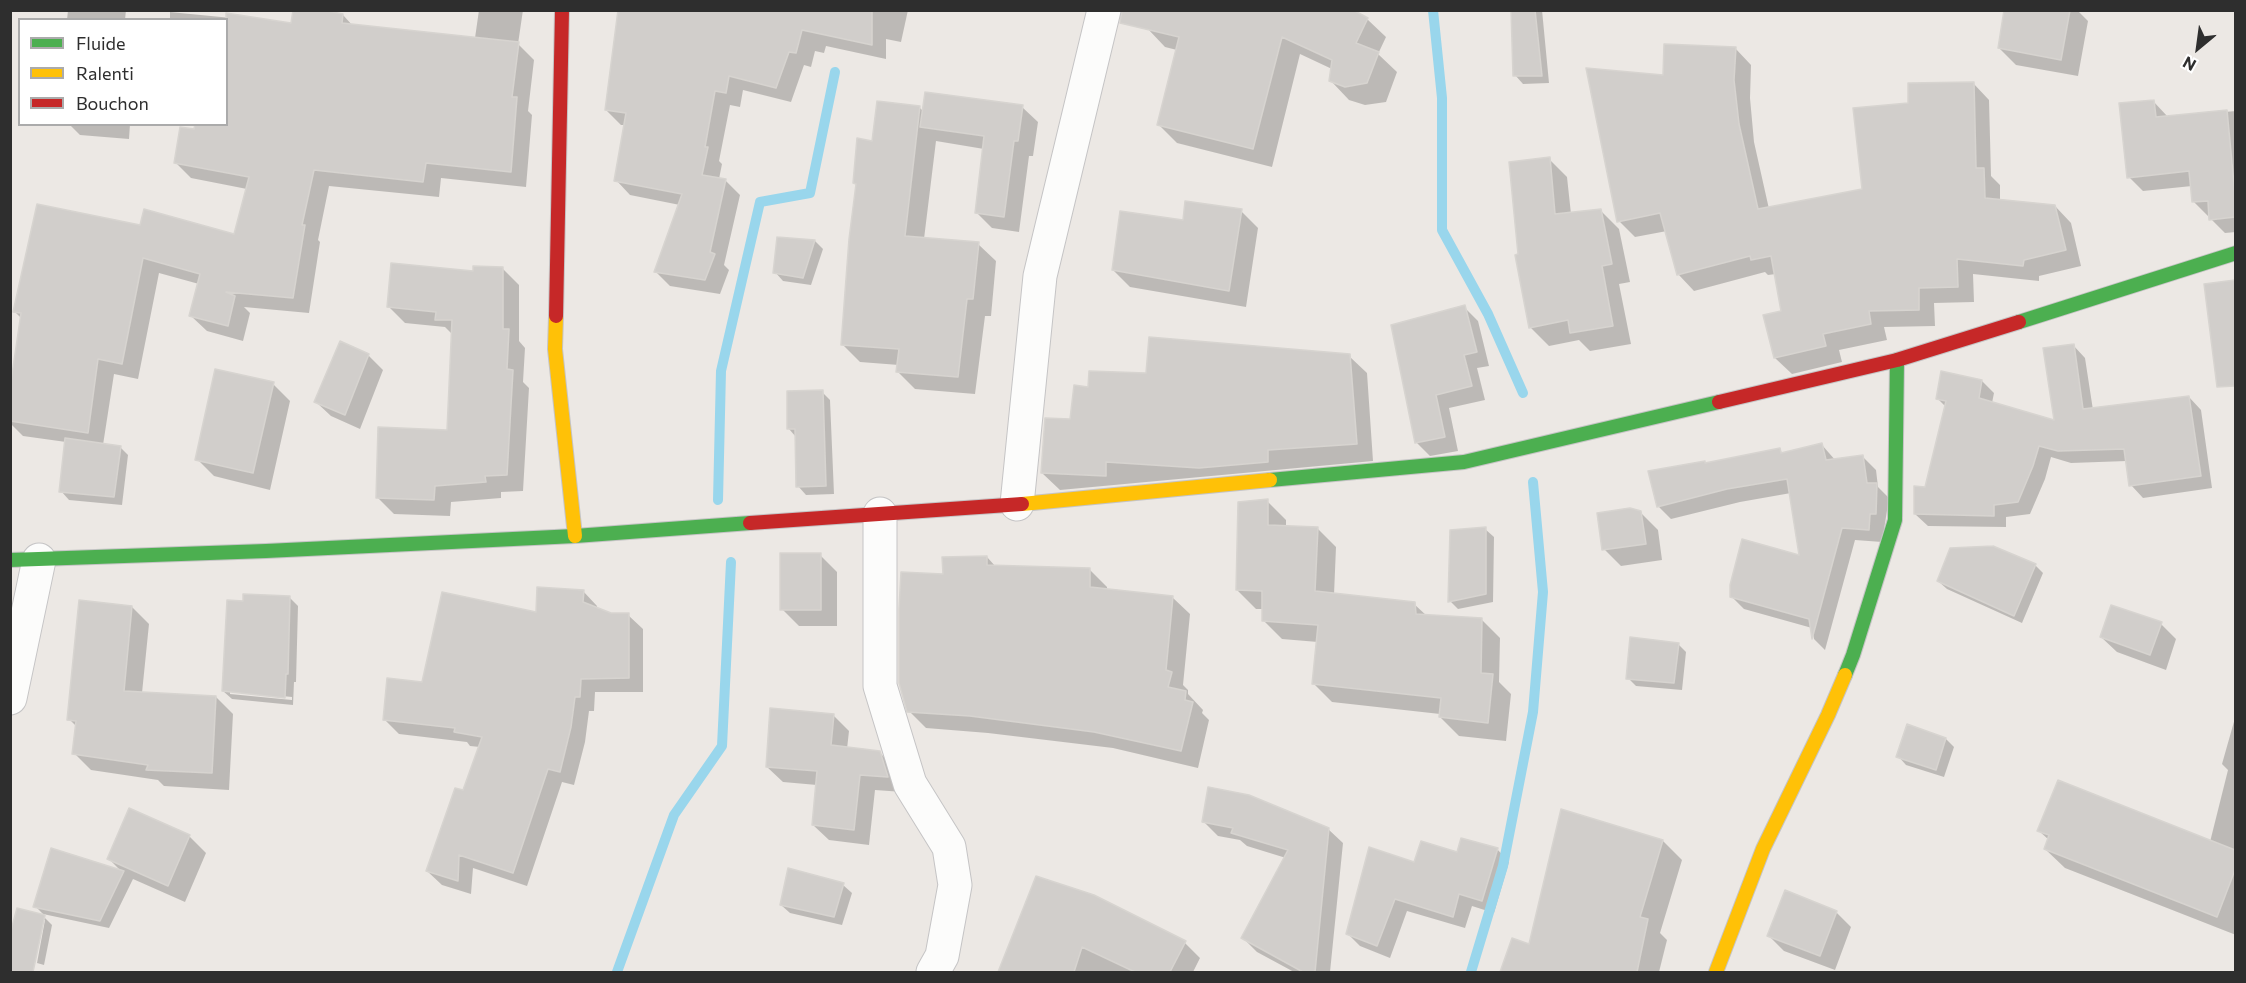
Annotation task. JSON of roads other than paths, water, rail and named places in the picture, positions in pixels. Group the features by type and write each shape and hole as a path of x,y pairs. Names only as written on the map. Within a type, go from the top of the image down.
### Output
{"street":[{"path":"562,10 555,349 575,536"},
{"path":"1017,504 1040,276 1104,10"},
{"path":"10,698 25,560 575,536 1017,504 1464,462 1898,360 2235,253"},
{"path":"1716,972 1763,849 1828,715 1853,655 1895,520 1898,360"},
{"path":"880,514 880,686 910,784 949,847 956,885 942,956 933,972"}],"waterway":[{"path":"1433,10 1442,98 1442,230 1488,314 1523,393"},
{"path":"718,500 721,371 760,202 810,193 835,72"},
{"path":"1471,972 1503,866 1533,712 1543,592 1533,482"},
{"path":"617,972 674,815 722,746 731,562"}]}
